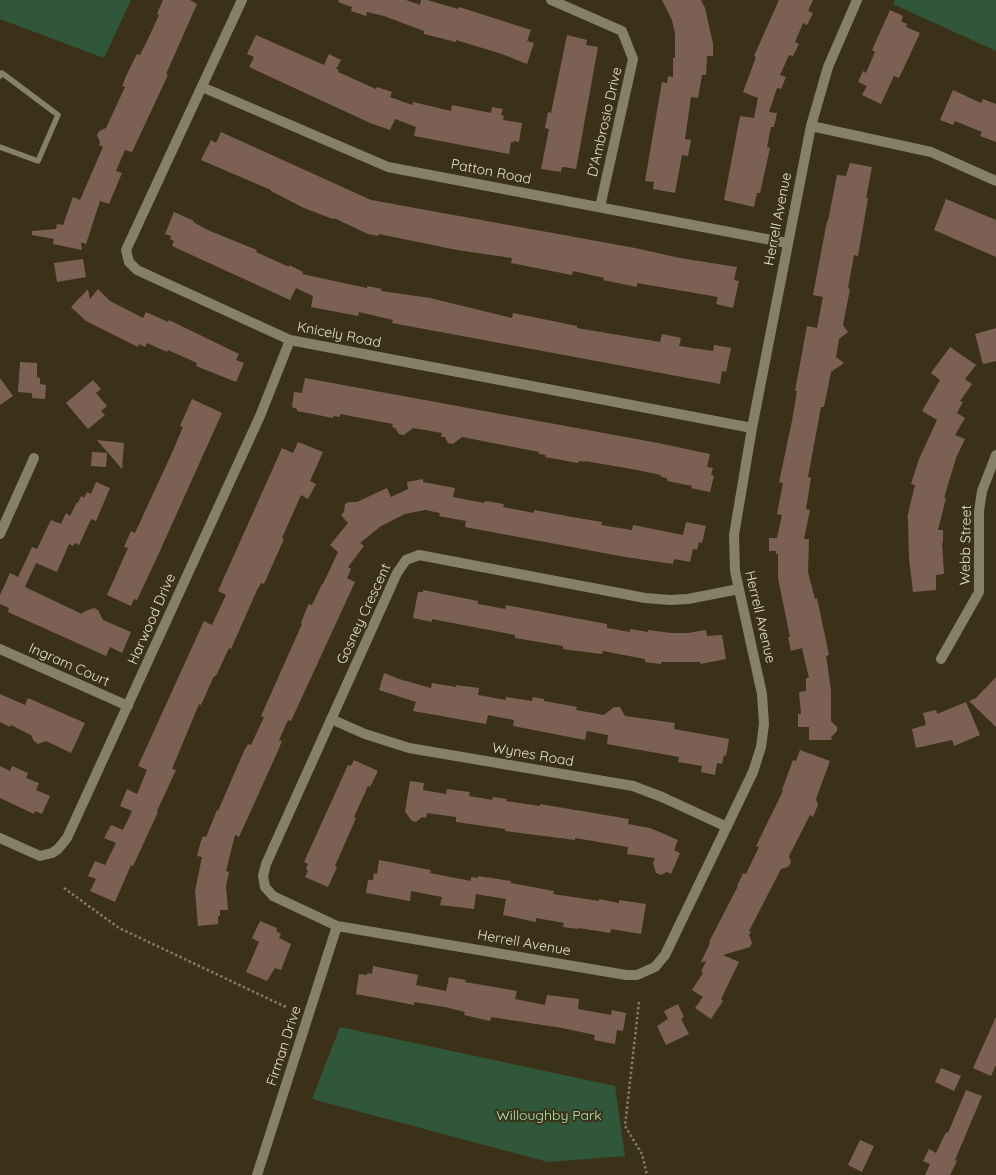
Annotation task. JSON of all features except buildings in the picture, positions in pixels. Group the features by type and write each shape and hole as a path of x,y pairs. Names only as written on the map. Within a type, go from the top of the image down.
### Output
{"street":[{"name":"Knicely Road","path":"242,0 126,250 129,262 138,270 290,340 752,428"},
{"name":"D'Ambrosio Drive","path":"551,0 622,31 633,59 600,207"},
{"name":"Herrell Avenue","path":"337,926 626,975 637,975 655,967 665,955 753,772 761,747 764,724 761,686 735,571 734,534 752,428 810,126 828,67 857,0"},
{"name":"Patton Road","path":"202,87 388,167 787,243"},
{"path":"810,126 931,152 996,181"},
{"name":"Harwood Drive","path":"0,838 40,856 52,853 58,849 71,831 260,416 290,340"},
{"name":"Webb Street","path":"941,659 979,592 979,511 982,491 996,456"},
{"path":"0,534 34,458"},
{"name":"Gosney Crescent","path":"337,926 272,896 265,887 263,876 266,864 397,573 406,560 419,555 645,598 688,599 739,589"},
{"name":"Ingram Court","path":"0,649 128,706"},
{"name":"Wynes Road","path":"331,719 365,734 409,748 633,786 662,797 727,827"},
{"name":"Firman Drive","path":"257,1175 337,926"}],"lane":[{"path":"0,76 2,73 58,115 38,161 0,147"}],"path":[{"path":"64,888 119,928 288,1008"},
{"path":"639,1002 625,1126 642,1154 647,1175"}],"green space":[{"path":"0,0 131,0 104,58 0,19"},
{"path":"895,0 996,0 996,51 893,4"},
{"name":"Willoughby Park","path":"340,1027 615,1086 625,1156 548,1162 312,1099"}]}
